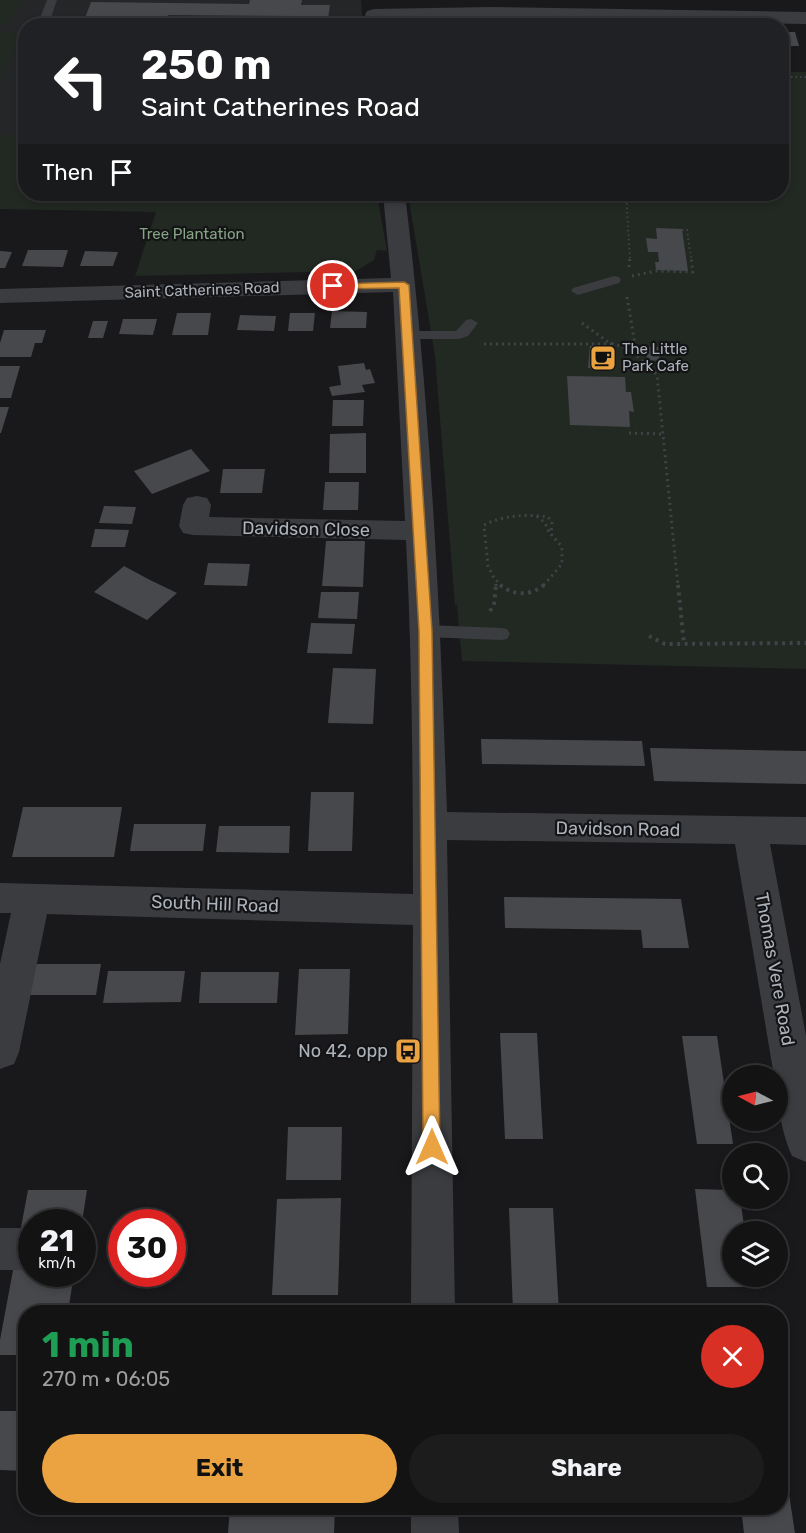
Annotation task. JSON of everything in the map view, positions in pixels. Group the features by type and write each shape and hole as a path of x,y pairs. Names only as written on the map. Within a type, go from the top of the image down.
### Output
{"street":[{"path":"374,13 590,8 806,18"},
{"path":"395,201 404,285 426,631 430,826 433,1305"},
{"name":"Saint Catherines Road","path":"0,296 404,285"},
{"name":"Davidson Close","path":"192,526 419,531"},
{"name":"Davidson Road","path":"430,826 806,831"},
{"name":"Thomas Vere Road","path":"750,830 806,1143"},
{"path":"0,1052 16,899"},
{"name":"South Hill Road","path":"16,899 430,910"},
{"path":"435,1515 435,1533"}],"lane":[{"path":"45,18 52,0"},
{"path":"578,291 621,282"},
{"path":"407,335 459,335 464,333 471,323"},
{"path":"426,631 501,634"}],"path":[{"path":"789,77 806,77"},
{"path":"627,201 631,262 627,270"},
{"path":"637,356 621,282 656,271 693,272 687,230 682,230"},
{"path":"582,323 612,344"},
{"path":"479,344 612,344 623,347 637,356 657,375 684,644"},
{"path":"628,433 663,434"},
{"path":"535,515 545,523 551,534 562,547 562,564 547,583 532,592 522,593 503,588 496,582 488,566 489,547 483,531 484,525 498,518 535,515 548,517 552,522 551,534"},
{"path":"496,582 496,594"},
{"path":"649,636 665,644 806,643"}],"shaded area":[{"path":"0,0 361,0 362,18 18,18 18,135 0,135"}],"green space":[{"path":"0,0 21,0 9,24 0,24"},
{"path":"0,32 18,32 18,41 0,80"},
{"path":"789,72 806,72 806,669 462,661 457,605 455,605 435,356 409,201 789,201"},
{"name":"Tree Plantation","path":"0,135 18,135 18,201 378,201 387,251 377,250 374,260 356,271 135,276 156,212 0,209"}],"building":[{"path":"250,0 302,0 301,5 330,5 328,18 168,15 167,18 85,18 91,2 249,4"},
{"path":"789,32 795,32 799,46 789,46"},
{"path":"656,228 682,229 688,271 656,270 655,262 659,262 658,252 648,252 646,238 657,239"},
{"path":"28,250 68,250 63,267 22,266"},
{"path":"0,251 12,252 5,268 0,268"},
{"path":"85,251 118,252 113,266 80,266"},
{"path":"332,311 367,312 366,328 330,328"},
{"path":"177,313 211,313 208,335 172,335"},
{"path":"290,313 315,313 313,331 288,331"},
{"path":"240,315 276,316 274,331 237,330"},
{"path":"123,319 157,319 153,335 119,334"},
{"path":"93,321 108,321 103,338 88,338"},
{"path":"4,330 46,330 42,343 35,343 31,357 0,357 0,343"},
{"name":"The Little Park Cafe","path":"590,346 606,346 607,357 614,357 615,369 588,368"},
{"path":"646,347 658,347 660,361 647,360"},
{"path":"364,363 366,370 370,369 375,383 362,385 365,392 332,396 329,387 341,385 338,366"},
{"path":"0,366 20,366 11,398 0,398"},
{"path":"567,376 625,377 626,392 631,392 634,412 629,411 630,427 570,425"},
{"path":"333,400 364,400 363,426 332,426"},
{"path":"0,407 9,407 1,433 0,433"},
{"path":"366,433 366,473 329,473 330,434"},
{"path":"191,449 210,471 152,494 134,471"},
{"path":"223,469 265,469 262,493 220,493"},
{"path":"325,482 359,482 358,510 323,510"},
{"path":"104,506 136,507 132,524 99,523"},
{"path":"95,529 129,530 125,547 91,547"},
{"path":"326,541 365,541 363,587 322,586"},
{"path":"208,563 250,564 247,586 204,585"},
{"path":"124,566 177,593 147,620 94,592"},
{"path":"321,592 359,592 357,619 318,618"},
{"path":"311,623 355,624 352,654 307,653"},
{"path":"333,668 376,669 373,724 328,723"},
{"path":"481,739 642,741 645,766 482,764"},
{"path":"650,748 806,751 806,784 654,781"},
{"path":"311,792 354,792 352,851 308,851"},
{"path":"23,807 122,807 114,857 12,857"},
{"path":"134,824 206,824 203,851 130,851"},
{"path":"219,826 290,826 289,853 216,852"},
{"path":"504,897 681,899 689,948 643,948 641,930 505,928"},
{"path":"24,964 101,964 96,995 18,995"},
{"path":"299,969 350,969 348,1034 295,1035"},
{"path":"108,971 185,971 181,1002 103,1003"},
{"path":"201,972 279,972 277,1003 199,1003"},
{"path":"500,1033 537,1033 543,1139 505,1139"},
{"path":"682,1036 717,1036 722,1070 722,1131 731,1131 733,1143 697,1144"},
{"path":"288,1127 342,1127 341,1180 286,1180"},
{"path":"695,1189 722,1190 722,1209 742,1209 743,1221 722,1221 722,1287 707,1287"},
{"path":"28,1190 87,1190 84,1209 24,1209"},
{"path":"341,1198 338,1295 272,1295 277,1199"},
{"path":"509,1208 553,1208 559,1305 513,1305"},
{"path":"18,1244 18,1287 72,1287 69,1305 18,1305 18,1355 0,1355 0,1340"},
{"path":"0,1411 18,1411 18,1471 0,1470"},
{"path":"788,1488 795,1533 744,1533 742,1515 788,1515"},
{"path":"229,1515 335,1515 334,1533 228,1533"}],"place":[{"name":"The Little Park Cafe","path":"603,358"},
{"name":"No 42, opp","path":"408,1051"}],"route":[{"path":"333,286 404,285 426,631 432,1147"}]}
